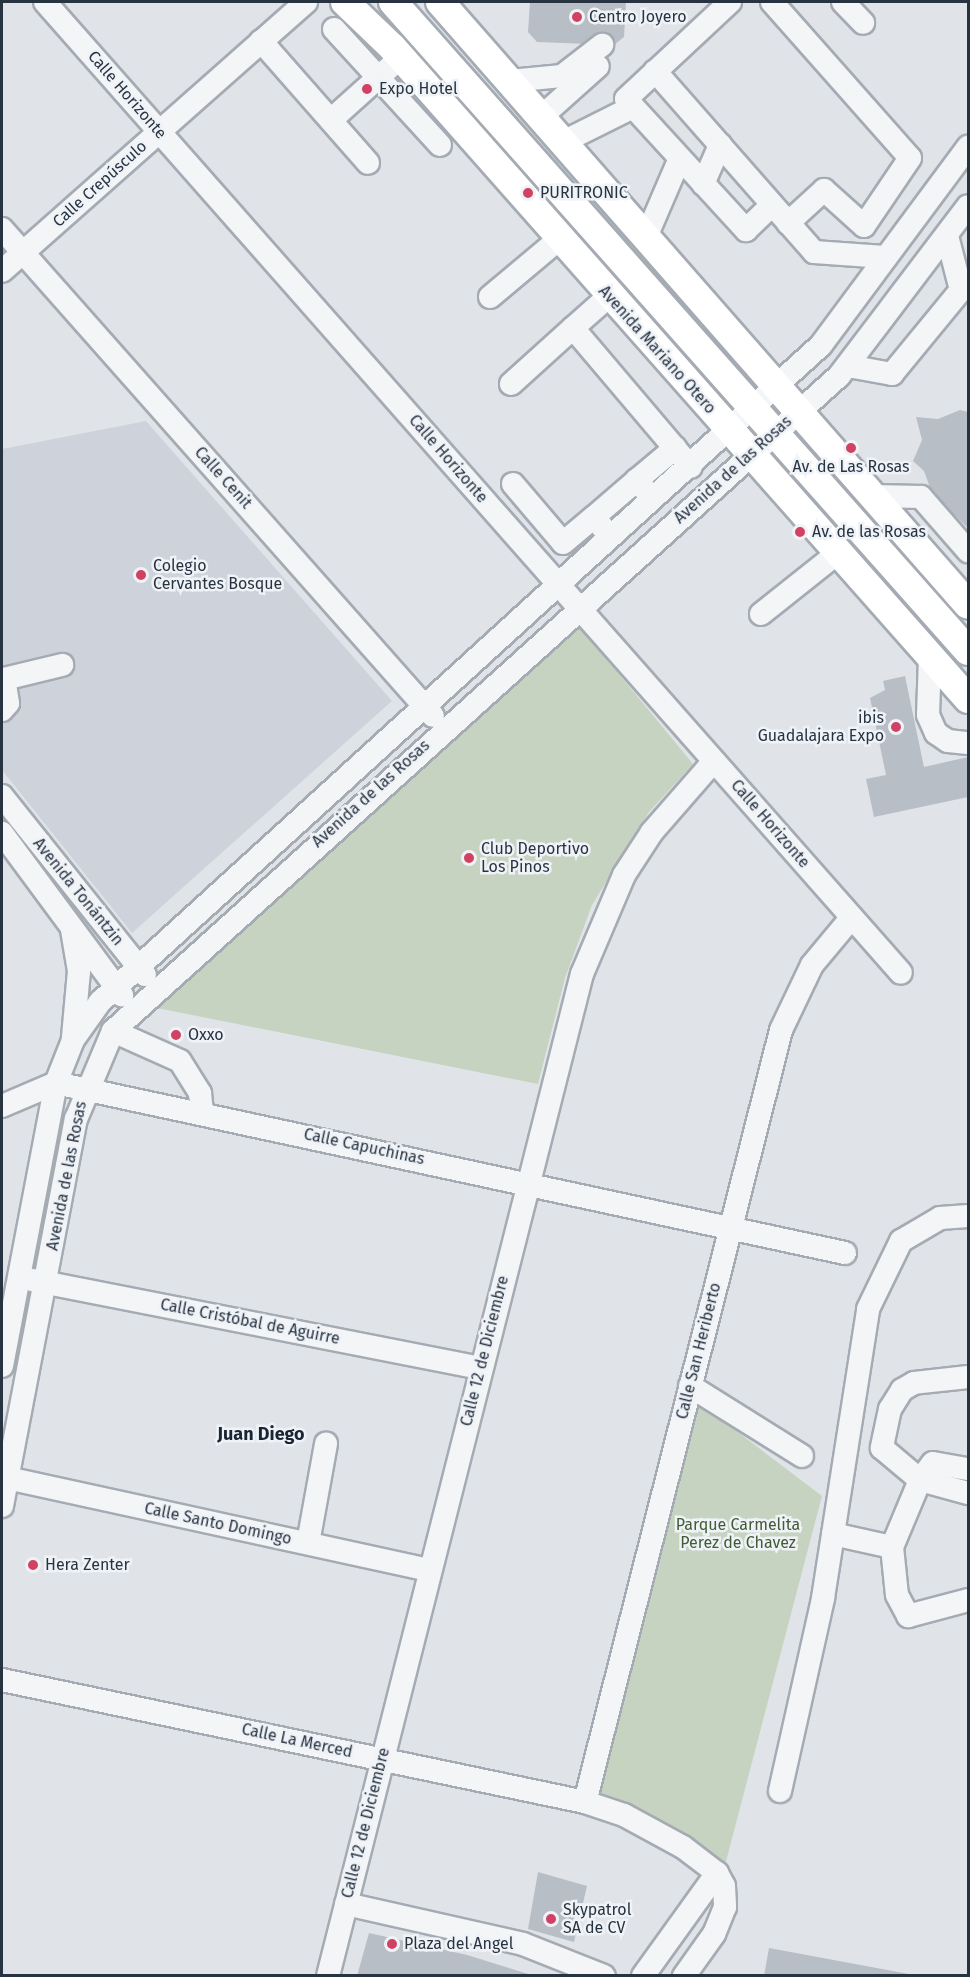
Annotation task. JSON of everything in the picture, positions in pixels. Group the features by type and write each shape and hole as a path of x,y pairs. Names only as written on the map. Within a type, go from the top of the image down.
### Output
{"main road":[{"name":"Avenida Mariano Otero","path":"345,2 396,52 558,240 969,699"},
{"path":"362,2 396,52"},
{"name":"Avenida Mariano Otero","path":"393,2 969,651"},
{"path":"406,2 454,71"},
{"path":"440,2 969,605"}],"street":[{"name":"Calle Horizonte","path":"45,2 901,973"},
{"name":"Calle Crepúsculo","path":"2,271 306,2"},
{"path":"730,2 626,99 746,230 772,205"},
{"path":"772,2 910,158 864,226 824,190 788,223"},
{"path":"843,2 863,23"},
{"path":"334,29 441,145"},
{"path":"261,41 368,163"},
{"path":"510,81 561,76 608,45 541,117"},
{"path":"331,120 380,77 396,52"},
{"path":"655,71 814,252 885,257"},
{"path":"563,142 633,107"},
{"path":"703,184 720,145"},
{"name":"Avenida de las Rosas","path":"2,1366 56,1083 73,1040 116,984 424,704 731,431 821,345 969,147"},
{"path":"646,237 680,158"},
{"name":"Avenida de las Rosas","path":"2,1506 7,1478 8,1436 46,1282 84,1089 113,1031 131,1009 848,366 969,206"},
{"name":"Calle Cenit","path":"2,229 444,729"},
{"path":"848,366 892,374 961,290 947,236"},
{"path":"490,297 558,240"},
{"path":"511,384 609,296"},
{"path":"573,328 691,467"},
{"path":"513,484 563,543 675,448"},
{"path":"637,480 654,500"},
{"path":"873,496 921,497 969,551"},
{"path":"594,517 611,538"},
{"path":"761,614 839,552"},
{"path":"930,656 928,715 936,733 948,741 969,743"},
{"path":"2,710 9,703 4,679 62,665"},
{"name":"Calle 12 de Diciembre","path":"328,1976 527,1182 596,932 652,832 714,761"},
{"name":"Avenida Tonántzin","path":"2,796 155,988"},
{"name":"Avenida Tonántzin","path":"2,833 67,914 131,1009"},
{"path":"67,914 79,971 73,1040"},
{"name":"Calle San Heriberto","path":"585,1802 781,1030 812,965 852,917"},
{"path":"113,1031 180,1061 200,1093 202,1112"},
{"path":"2,1107 56,1083"},
{"name":"Calle Capuchinas","path":"56,1083 527,1182 845,1253"},
{"path":"780,1791 833,1534 868,1309 901,1240 940,1218 969,1216"},
{"name":"Calle Cristóbal de Aguirre","path":"18,1278 480,1368"},
{"path":"969,1377 914,1383 890,1409 882,1448 920,1480 969,1494"},
{"path":"690,1386 802,1456"},
{"path":"308,1543 326,1444"},
{"path":"969,1469 933,1463 920,1480 892,1547 897,1595 908,1616 969,1600"},
{"name":"Calle Santo Domingo","path":"7,1478 430,1570"},
{"path":"833,1534 892,1547"},
{"name":"Calle La Merced","path":"2,1680 585,1802 656,1829 717,1873"},
{"path":"643,1976 717,1873"},
{"path":"684,1976 722,1917 725,1896 717,1873"},
{"path":"346,1904 523,1944 604,1976"}],"shaded area":[{"name":"Colegio Cervantes Bosque","path":"146,421 392,701 132,933 2,770 2,449"}],"green space":[{"name":"Club Deportivo Los Pinos","path":"577,623 693,764 649,812 592,905 565,978 538,1084 152,1007"},
{"name":"Parque Carmelita Perez de Chavez","path":"697,1401 822,1496 724,1869 599,1797"}],"building":[{"name":"Centro Joyero","path":"530,2 626,2 624,37 614,45 537,42 528,32"},
{"path":"960,410 968,412 968,528 932,493 924,471 913,461 922,440 916,417 938,419"},
{"name":"ibis Guadalajara Expo","path":"905,676 924,767 968,757 968,797 874,817 866,779 886,775 870,698 885,690 883,681"},
{"path":"538,1872 587,1886 574,1942 528,1929"},
{"name":"Plaza del Angel","path":"369,1933 467,1955 535,1976 357,1976"},
{"path":"769,1948 909,1974 908,1976 764,1976"}],"place":[{"name":"Centro Joyero","path":"577,17"},
{"name":"Expo Hotel","path":"367,89"},
{"name":"PURITRONIC","path":"528,193"},
{"name":"Av. de Las Rosas","path":"851,448"},
{"name":"Av. de las Rosas","path":"800,532"},
{"name":"Colegio Cervantes Bosque","path":"141,575"},
{"name":"ibis Guadalajara Expo","path":"896,727"},
{"name":"Club Deportivo Los Pinos","path":"469,858"},
{"name":"Oxxo","path":"176,1035"},
{"name":"Hera Zenter","path":"33,1565"},
{"name":"Skypatrol SA de CV","path":"551,1919"},
{"name":"Plaza del Angel","path":"392,1944"}],"district":[{"name":"Juan Diego","path":"261,1434"}]}
